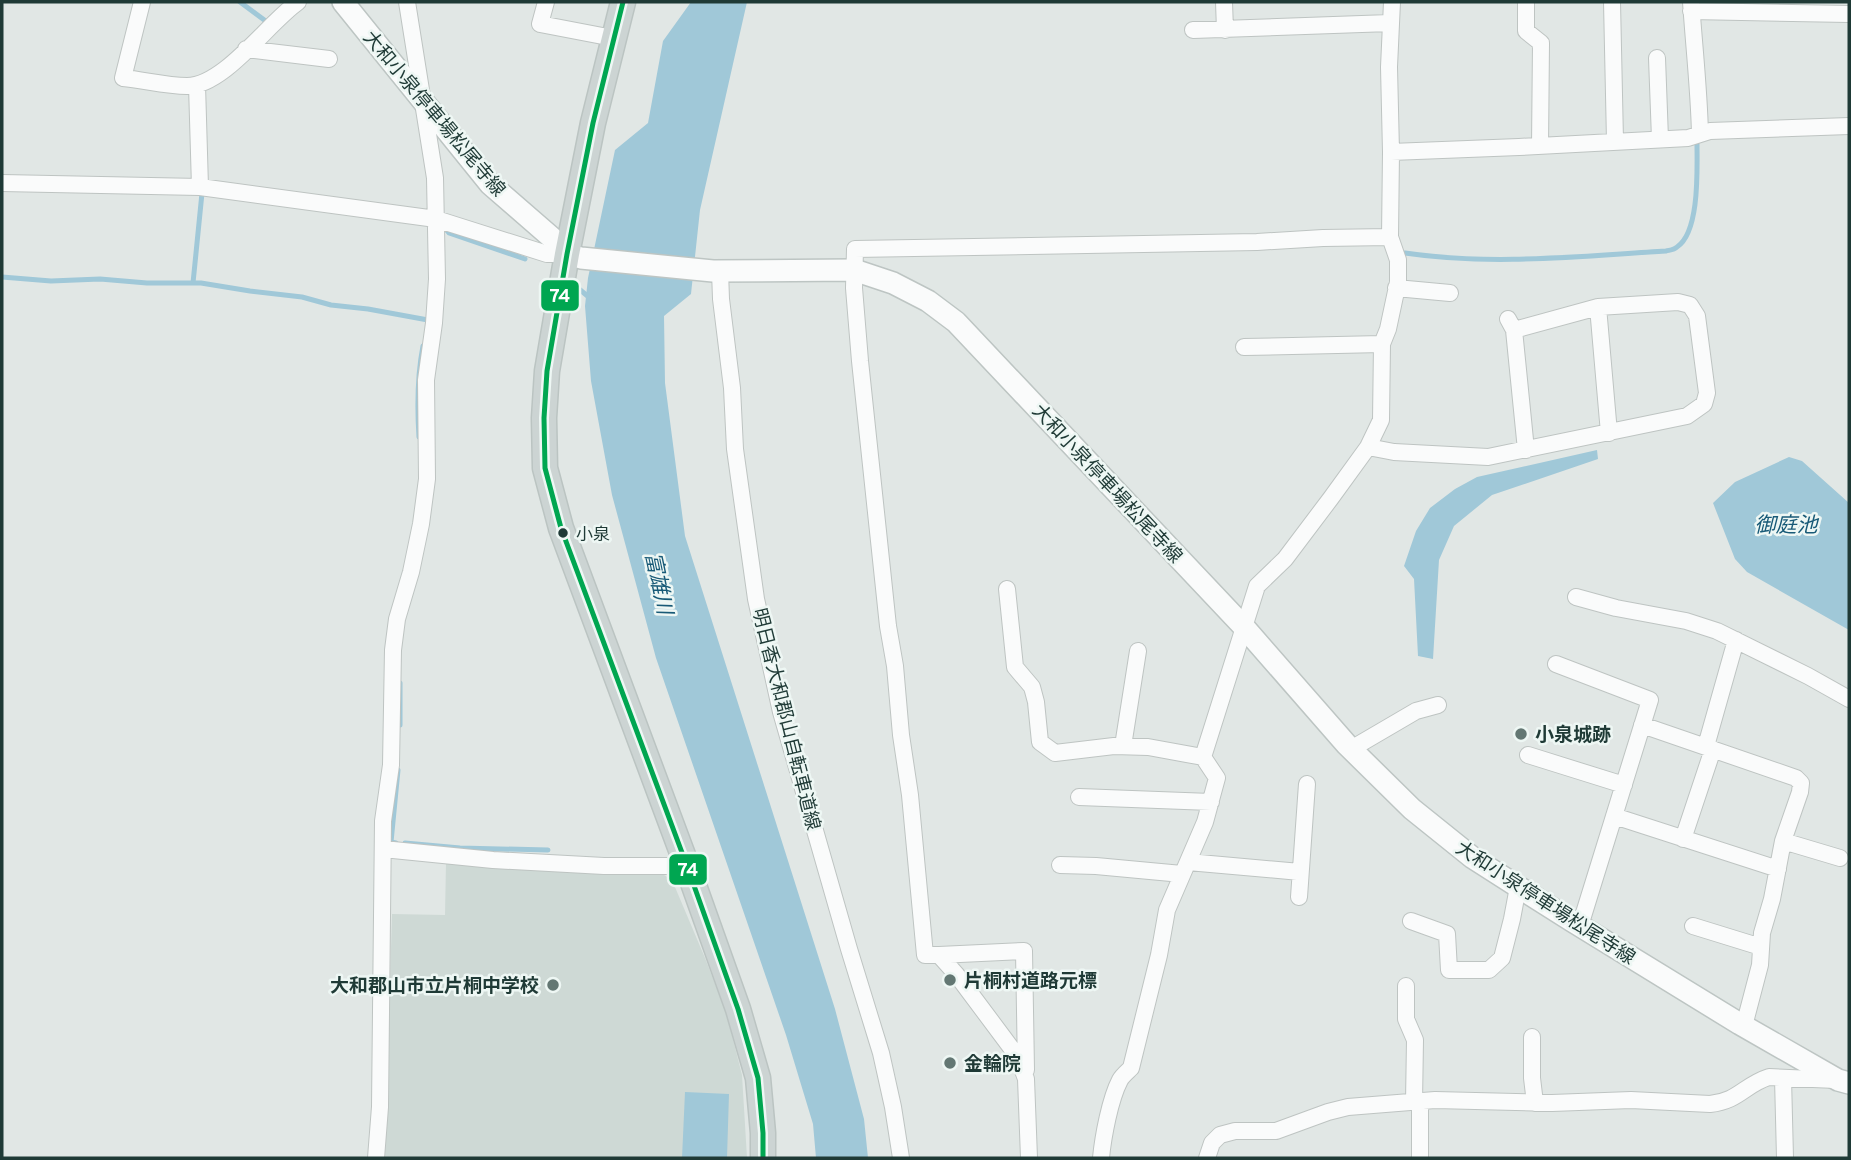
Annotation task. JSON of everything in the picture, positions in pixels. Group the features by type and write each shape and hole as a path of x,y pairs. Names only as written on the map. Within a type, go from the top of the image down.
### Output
{"main road":[{"name":"大和小泉停車場松尾寺線","path":"343,2 490,184 574,256 717,271 854,270 893,283 928,301 956,323 1243,626 1351,749 1412,809 1473,858 1518,887 1744,1026 1844,1082"},
{"path":"623,2 593,123 574,256 547,371 545,467 561,528 738,1009 758,1078 763,1158"}],"street":[{"path":"142,2 123,78 188,86 204,83 222,72 298,2"},
{"path":"376,1158 380,1093 383,821 391,765 393,650 397,619 421,524 427,479 425,404 437,279 435,178 407,2"},
{"path":"545,2 540,24 613,38"},
{"path":"1224,2 1225,30"},
{"path":"1203,757 1257,586 1285,559 1368,447 1381,420 1382,344 1388,329 1396,288 1398,260 1390,237 1389,66 1392,2"},
{"path":"1526,2 1526,31 1541,44 1540,146"},
{"path":"1612,2 1615,141"},
{"path":"1700,134 1691,6 1849,14"},
{"path":"1193,30 1390,23"},
{"path":"247,49 329,60"},
{"path":"1657,58 1660,139"},
{"path":"197,85 200,187"},
{"path":"1391,152 1688,138 1710,131 1849,126"},
{"path":"2,183 200,187 436,220 547,254 574,256"},
{"path":"1030,1158 1024,951 925,955 910,795 888,626 860,360 855,249 1390,237"},
{"name":"明日香大和郡山自転車道線","path":"717,271 732,388 735,449 756,599 781,712 881,1054 901,1158"},
{"path":"1396,288 1450,293"},
{"path":"1368,447 1394,452 1488,457 1526,450 1609,433 1687,416 1704,404 1707,393 1697,316 1690,305 1678,302 1598,307 1511,325 1526,450"},
{"path":"1598,307 1609,433"},
{"path":"1244,347 1382,344"},
{"path":"1007,589 1015,667 1032,687 1040,743 1055,753 1123,746 1148,747 1203,757 1217,778 1205,822 1167,910 1159,956 1131,1068 1116,1090 1101,1158"},
{"path":"1576,597 1616,608 1686,621 1717,631 1849,699"},
{"path":"1683,839 1736,640"},
{"path":"1123,746 1138,651"},
{"path":"1556,664 1650,700 1580,926"},
{"path":"1351,749 1416,711 1438,705"},
{"path":"1642,725 1796,778 1801,783 1783,841 1772,899 1762,933 1760,965 1744,1026"},
{"path":"1528,755 1624,785"},
{"path":"1299,897 1307,784"},
{"path":"1079,797 1211,802"},
{"path":"1614,816 1777,869"},
{"path":"1783,841 1840,858"},
{"path":"383,849 493,860 604,866 687,866"},
{"path":"1060,865 1300,872"},
{"path":"1411,921 1447,934 1449,970 1489,971 1502,958 1518,887"},
{"path":"1693,926 1761,947"},
{"path":"939,955 1018,1057 1027,1079"},
{"path":"1406,986 1406,1019 1415,1040 1420,1158"},
{"path":"1532,1037 1535,1103"},
{"path":"1207,1158 1212,1143 1220,1135 1276,1130 1328,1111 1348,1107 1417,1102 1535,1103 1631,1100 1710,1104 1732,1099 1759,1080 1769,1077 1844,1082"},
{"path":"1783,1078 1785,1158"}],"shaded area":[{"name":"大和郡山市立片桐中学校","path":"446,863 664,875 672,880 726,1012 742,1075 747,1158 385,1158 392,914 445,915"}],"water":[{"name":"富雄川","path":"691,2 747,2 700,210 691,294 664,316 665,383 685,536 835,1009 864,1119 868,1158 816,1158 813,1124 786,1035 656,658 612,495 591,381 585,306 588,278 615,150 648,123 663,41"},
{"path":"1597,450 1598,459 1492,495 1454,526 1439,560 1433,659 1418,656 1414,579 1404,566 1416,531 1430,508 1477,477"},
{"name":"御庭池","path":"1789,457 1802,461 1849,503 1849,630 1747,572 1735,559 1713,503 1735,482"},
{"path":"685,1092 729,1094 727,1158 682,1158"}],"waterway":[{"path":"240,2 271,25"},
{"path":"1405,253 1503,259 1673,249 1684,239 1690,228 1696,199 1697,144"},
{"path":"193,283 202,193"},
{"path":"444,227 449,233 525,259"},
{"path":"2,277 51,281 100,279 147,283 201,283 302,297 331,305 428,320"},
{"path":"579,289 590,298"},
{"path":"419,437 418,392 423,346"},
{"path":"400,683 400,725"},
{"path":"396,843 391,842 398,770"},
{"path":"405,843 460,848 548,850"}],"transit line":[{"name":"74","path":"623,2 593,123 547,371 545,468 561,528 738,1009 758,1078 763,1158"}],"place":[{"name":"小泉","path":"563,533"},
{"name":"小泉城跡","path":"1521,734"},
{"name":"片桐村道路元標","path":"950,980"},
{"name":"大和郡山市立片桐中学校","path":"553,985"},
{"name":"金輪院","path":"950,1063"}]}
